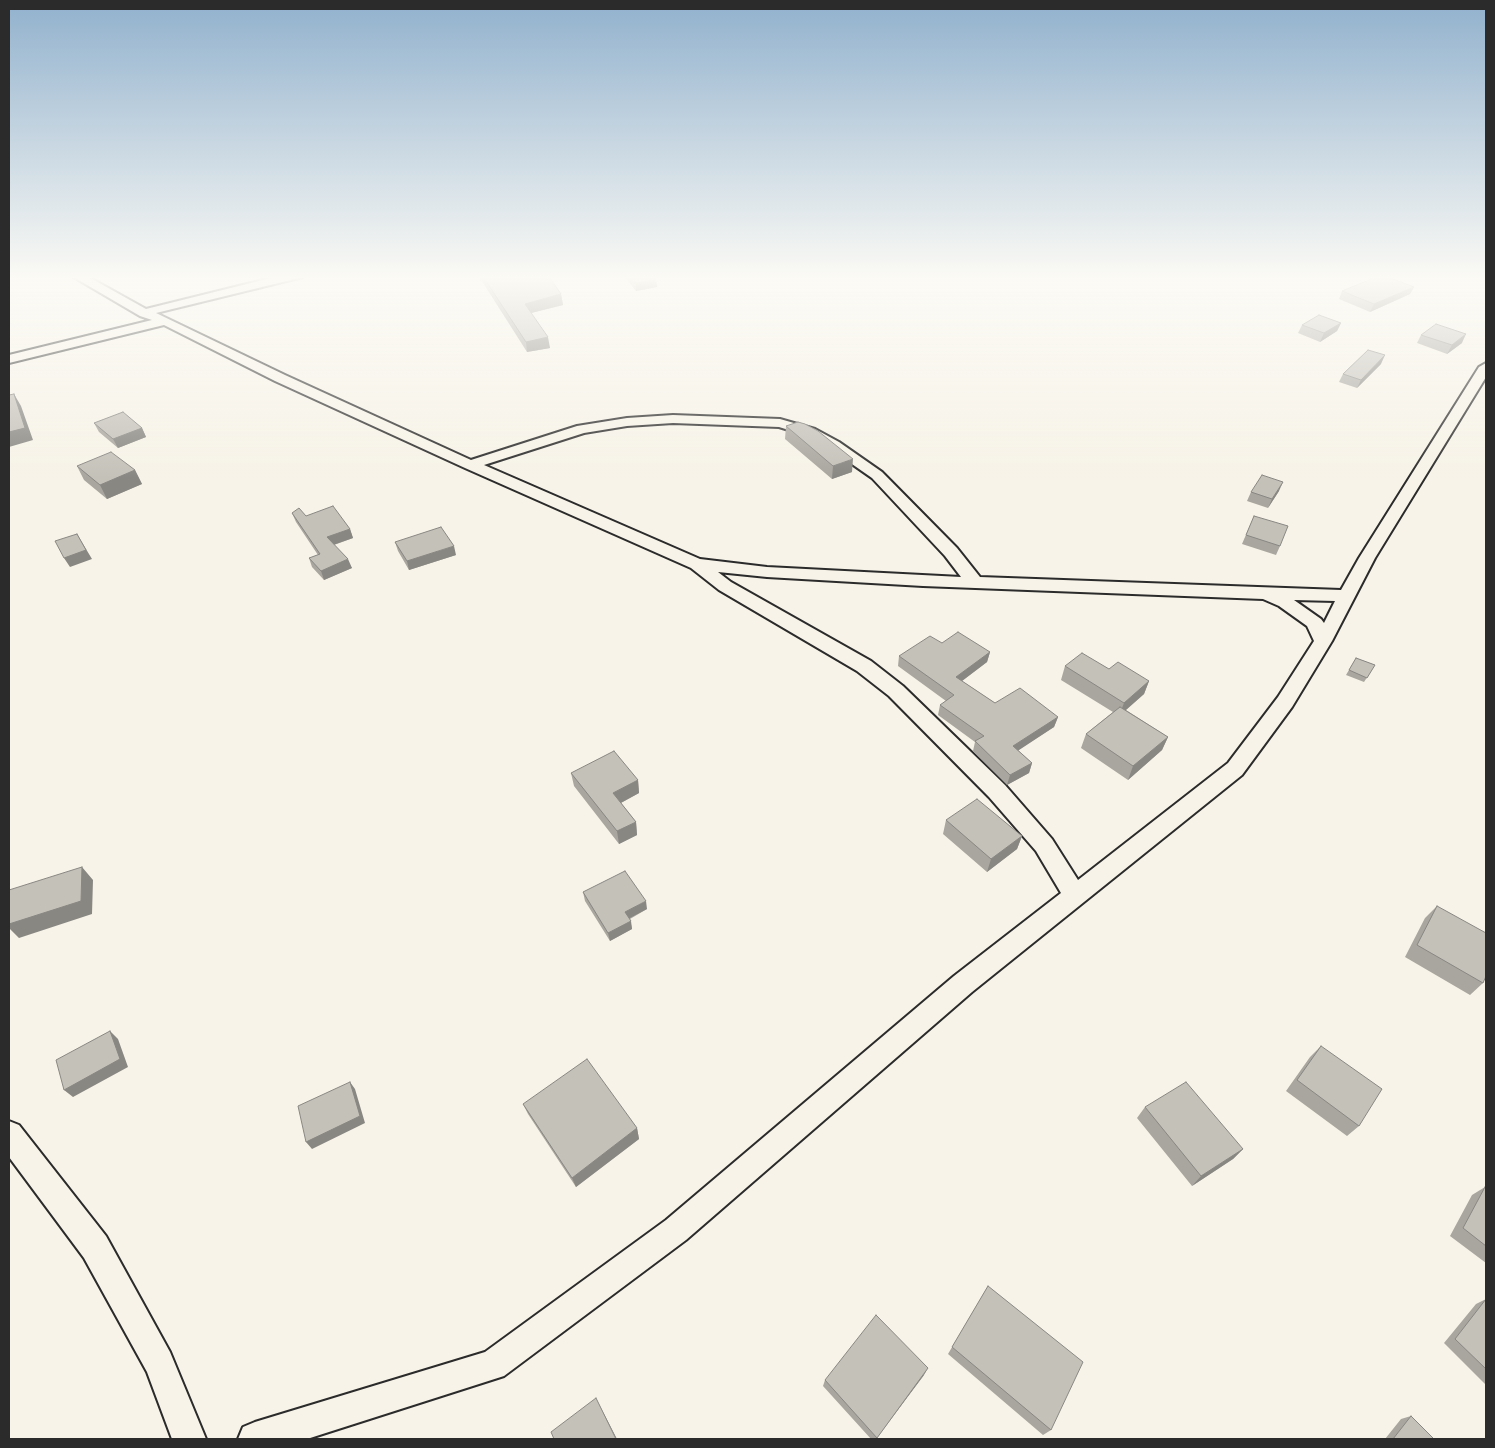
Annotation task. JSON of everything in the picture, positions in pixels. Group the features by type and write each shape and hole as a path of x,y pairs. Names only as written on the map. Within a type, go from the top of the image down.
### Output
{"street":[{"path":"9,358 74,343"},
{"path":"209,343 280,378 470,465 697,564 725,586 864,666 896,692 997,791 1044,845 1075,896"},
{"path":"255,1439 292,1434 493,1365 676,1230 962,984 1235,769 1285,702 1323,641 1366,558 1486,367"},
{"path":"470,465 582,429 627,422 673,420 780,423 810,432 834,445 877,475 951,552 975,583"},
{"path":"697,564 767,572 975,583 1348,596"},
{"path":"1262,593 1285,602 1315,623 1323,641"},
{"path":"9,1134 95,1247 159,1363 189,1439"}],"building":[{"path":"1368,350 1385,355 1361,380 1343,374"},
{"path":"14,394 25,428 9,432 9,395"},
{"path":"123,412 142,428 113,439 94,423"},
{"path":"798,422 818,431 853,459 833,466 786,426"},
{"path":"111,452 135,470 100,485 77,466"},
{"path":"1262,475 1283,482 1272,499 1251,492"},
{"path":"333,506 350,529 327,537 348,559 321,571 309,558 320,554 292,513 299,508 306,516"},
{"path":"1254,516 1288,526 1280,546 1246,535"},
{"path":"441,527 454,546 407,561 395,542"},
{"path":"77,534 86,550 64,558 55,541"},
{"path":"958,632 990,652 956,677 995,703 1020,688 1058,717 1013,746 1032,763 1010,775 975,741 984,736 940,705 954,695 899,656 930,636 942,643"},
{"path":"1082,653 1109,669 1118,662 1149,681 1124,703 1065,666"},
{"path":"1356,658 1375,665 1367,678 1349,670"},
{"path":"1120,707 1168,737 1133,766 1086,734"},
{"path":"614,751 638,780 613,793 636,822 617,831 571,773"},
{"path":"977,799 1022,836 991,859 946,820"},
{"path":"82,867 81,901 9,924 9,890"},
{"path":"625,871 646,901 625,912 631,921 608,933 583,892"},
{"path":"1437,906 1486,933 1486,976 1483,983 1417,945"},
{"path":"110,1031 120,1059 64,1090 56,1060"},
{"path":"1321,1046 1382,1089 1359,1126 1297,1080"},
{"path":"587,1059 637,1128 572,1178 523,1104"},
{"path":"350,1082 360,1116 306,1142 298,1106"},
{"path":"1186,1082 1243,1149 1201,1176 1145,1107"},
{"path":"1486,1188 1486,1246 1463,1228"},
{"path":"988,1286 1083,1362 1051,1430 952,1347"},
{"path":"1486,1299 1486,1369 1455,1339"},
{"path":"876,1315 928,1368 877,1438 825,1380"},
{"path":"596,1398 616,1439 554,1439 551,1432"},
{"path":"1411,1416 1434,1439 1393,1439"}]}
